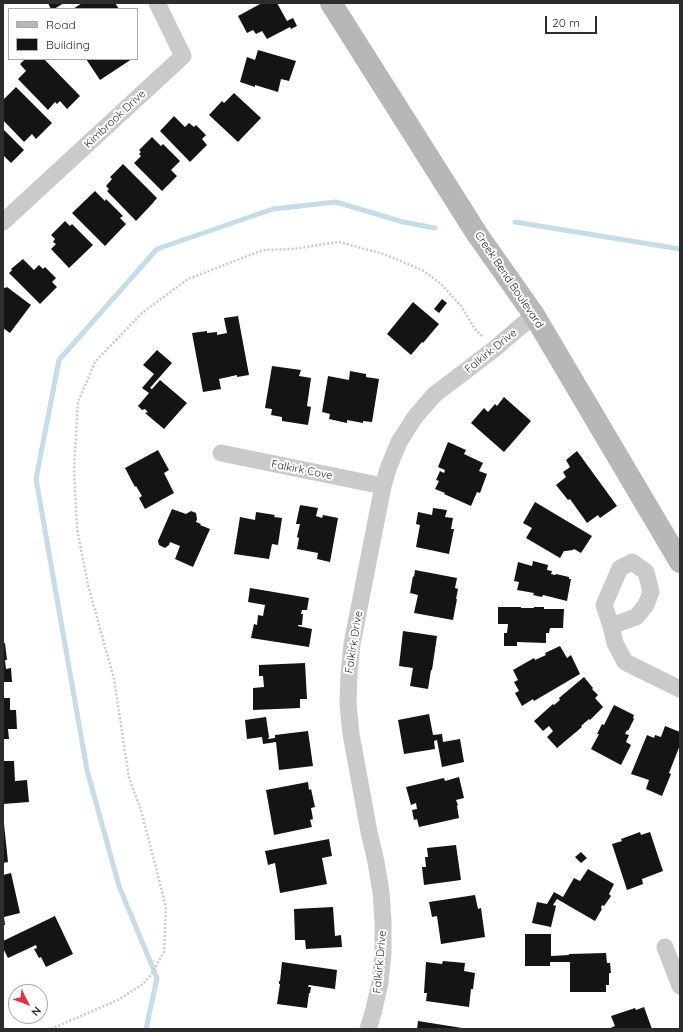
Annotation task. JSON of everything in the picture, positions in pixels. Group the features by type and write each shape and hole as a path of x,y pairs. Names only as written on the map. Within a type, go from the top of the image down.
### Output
{"street":[{"name":"Kimbrook Drive","path":"3,222 183,56 157,3"},
{"name":"Creek Bend Boulevard","path":"331,3 477,234 534,316 680,562"},
{"name":"Falkirk Drive","path":"368,1029 374,1013 380,983 383,953 383,922 381,892 376,862 350,734 348,704 352,644 383,486 388,468 399,442 415,417 434,395 493,350 534,316"},
{"name":"Falkirk Cove","path":"221,453 383,486"},
{"path":"612,626 615,643 625,662 680,689"},
{"path":"665,947 680,986"}],"path":[{"path":"51,1029 118,1000 143,984 151,975 164,952 166,907 141,810 129,778 114,679 88,585 77,529 74,469 78,402 95,362 142,313 188,279 263,250 293,249 339,242 384,254 424,271 441,284 461,306 475,329 493,350"}],"building":[{"path":"48,3 64,3 56,8 50,8"},
{"path":"82,3 115,3 118,8 74,8"},
{"path":"262,3 277,3 287,21 293,18 297,26 291,29 290,27 267,39 262,31 256,34 253,30 247,33 238,16"},
{"path":"258,50 296,61 289,81 281,79 278,92 240,82 247,57 255,60"},
{"path":"24,60 45,60 80,96 67,109 60,101 57,104 55,102 48,110 18,79 26,71 20,64"},
{"path":"87,60 130,60 100,80"},
{"path":"16,87 52,123 36,139 32,134 24,142 3,120 3,100"},
{"path":"234,93 261,118 238,142 209,115 222,101 224,103"},
{"path":"174,116 185,127 189,123 194,127 196,125 206,135 202,139 207,145 190,162 160,131"},
{"path":"3,129 24,150 11,163 3,155"},
{"path":"152,137 161,146 163,144 180,161 171,170 177,176 162,191 134,163 141,156 139,154 141,152 139,150"},
{"path":"123,164 157,198 136,221 107,191 109,189 106,186 112,179 110,177"},
{"path":"95,191 105,201 106,199 123,216 120,218 126,224 105,246 72,213"},
{"path":"65,221 70,226 72,224 93,245 69,268 51,249 56,244 53,242 55,239 51,235"},
{"path":"23,259 34,270 39,265 43,269 45,267 56,278 52,282 57,287 40,304 9,273 12,270 11,269"},
{"path":"3,287 7,287 31,305 10,333 3,328"},
{"path":"442,299 447,303 439,313 434,309"},
{"path":"413,302 439,324 411,355 387,334"},
{"path":"238,316 249,375 237,377 237,375 219,379 221,389 203,392 192,333 207,331 207,333 217,332 217,335 227,333 224,318"},
{"path":"157,350 172,363 150,388 152,389 160,380 187,403 164,429 145,413 148,412 145,409 142,410 138,406 149,393 142,388 154,374 143,365"},
{"path":"272,366 301,370 299,376 311,378 307,406 311,407 308,425 282,421 282,417 271,415 272,409 265,408"},
{"path":"350,371 366,374 366,377 379,379 372,422 363,421 363,423 347,420 347,423 329,419 330,414 322,412 328,376 349,380"},
{"path":"504,397 531,421 504,452 471,423 484,408 488,412 495,404 497,406"},
{"path":"448,442 466,450 464,454 483,463 479,471 487,474 480,493 477,492 471,506 435,489 439,481 436,480 440,471 444,473 445,470 438,467"},
{"path":"158,450 169,470 164,473 174,493 145,509 139,498 142,496 136,486 135,487 125,468"},
{"path":"577,451 617,506 600,518 598,515 587,523 570,499 568,500 556,485 566,477 563,472 570,467 566,460"},
{"path":"535,502 592,536 581,553 574,549 564,551 560,558 526,538 532,528 523,523"},
{"path":"300,505 318,508 316,516 322,518 323,515 338,518 330,562 317,559 318,553 297,549 299,538 297,537 300,524 296,524"},
{"path":"433,508 447,510 445,517 453,518 451,529 454,529 449,554 416,547 420,525 416,524 418,512 432,515"},
{"path":"172,509 186,514 191,511 196,513 196,522 210,529 193,567 175,559 180,546 170,542 165,548 159,545 158,541"},
{"path":"256,512 275,515 274,517 282,518 278,545 272,544 269,559 234,554 240,517 255,520"},
{"path":"533,561 548,565 547,570 552,571 551,574 569,577 569,579 571,579 567,601 543,595 542,597 533,595 534,593 517,590 519,582 514,581 518,562 532,566"},
{"path":"415,570 457,578 455,588 458,589 453,620 414,613 418,595 410,593"},
{"path":"250,588 309,598 307,610 302,610 302,625 298,626 312,629 309,647 251,638 254,624 257,625 258,615 263,616 265,605 248,602"},
{"path":"498,607 544,607 544,609 564,609 563,628 550,628 549,633 546,633 546,643 517,642 517,646 504,646 504,633 507,633 508,624 498,624"},
{"path":"403,631 437,636 428,689 410,686 413,668 399,666"},
{"path":"5,643 7,660 5,660 6,669 11,668 12,682 3,682 3,644"},
{"path":"560,646 567,658 571,655 580,674 534,701 533,699 522,706 515,693 519,691 514,682 518,680 513,670 534,658 535,660 546,655 545,653"},
{"path":"305,663 307,699 300,699 300,708 253,710 253,688 264,687 263,676 259,676 259,665"},
{"path":"584,677 598,695 595,698 603,707 557,748 547,737 553,731 549,726 543,731 534,721 553,704 554,705 560,700 559,698"},
{"path":"3,698 10,698 10,710 16,710 17,729 8,729 9,739 3,739"},
{"path":"614,705 634,715 634,719 625,734 629,735 626,742 631,745 621,765 591,749 599,734 597,734 602,724 604,725"},
{"path":"429,714 433,735 442,734 443,742 460,739 464,762 442,767 437,740 434,741 435,749 404,754 398,720"},
{"path":"266,717 268,739 275,738 275,735 308,731 313,766 279,770 276,742 263,744 262,737 247,739 245,720"},
{"path":"665,726 680,732 680,745 662,796 646,789 649,780 631,774 647,735 654,738 655,735 661,737"},
{"path":"3,761 14,761 15,781 27,780 29,802 3,804"},
{"path":"459,777 464,798 456,800 459,818 419,827 417,819 414,820 412,810 417,809 416,803 411,805 406,787 444,778 445,781"},
{"path":"308,782 315,807 311,808 313,819 310,820 312,827 274,835 266,790"},
{"path":"3,824 8,862 3,863"},
{"path":"640,832 641,835 650,832 663,871 642,879 643,884 627,890 612,844"},
{"path":"329,839 332,856 322,858 327,884 280,893 275,863 268,865 265,851"},
{"path":"456,845 461,880 424,885 422,867 426,867 425,857 428,857 427,848"},
{"path":"581,852 587,858 581,863 575,857"},
{"path":"588,869 614,884 609,894 611,896 604,906 602,905 602,909 595,921 557,899 553,905 556,906 551,927 532,923 537,902 547,904 554,892 563,897 574,878 580,881"},
{"path":"11,873 20,913 4,917 5,925 3,925 3,875"},
{"path":"475,895 478,909 481,908 485,937 441,944 437,916 432,917 429,902"},
{"path":"333,907 335,936 341,935 342,947 306,949 305,940 295,940 294,909"},
{"path":"55,916 73,954 46,967 41,957 39,958 34,949 37,948 36,945 8,958 3,948 3,941"},
{"path":"525,934 551,934 551,956 606,953 607,963 610,963 611,973 609,973 609,985 606,985 606,992 570,992 570,962 550,962 550,966 525,966"},
{"path":"443,961 465,963 464,971 475,973 469,1007 426,1001 427,993 424,993 426,962 442,964"},
{"path":"282,962 337,970 335,989 309,985 308,987 311,987 307,1008 277,1004"},
{"path":"644,1007 652,1029 608,1029 615,1026 611,1016 635,1008 636,1010"},
{"path":"418,1021 462,1028 462,1029 417,1029"}],"waterway":[{"path":"146,1029 157,978 119,886 87,770 36,479 59,360 157,249 273,209 336,202 403,222 435,228"},
{"path":"515,222 680,249"}]}
